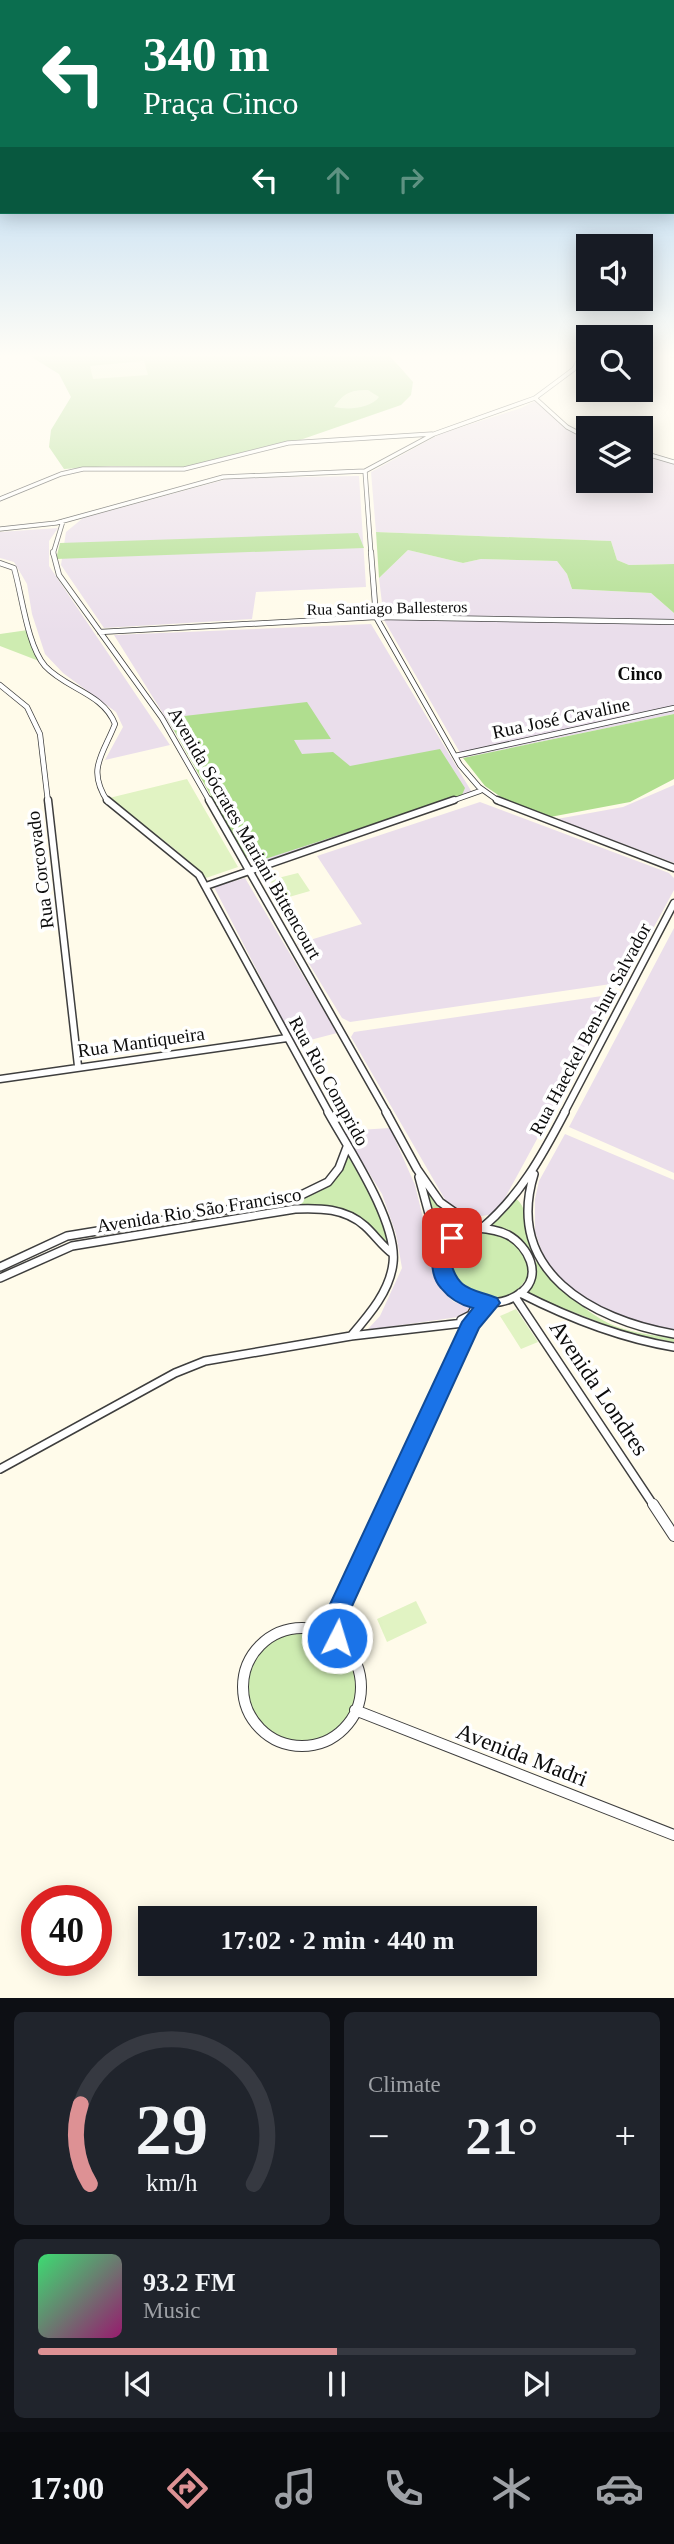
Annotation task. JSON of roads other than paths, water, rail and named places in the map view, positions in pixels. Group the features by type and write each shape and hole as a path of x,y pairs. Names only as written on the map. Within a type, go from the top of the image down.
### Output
{"street":[{"path":"0,499 66,472 94,468 184,469 267,449"},
{"path":"0,529 63,521 223,477 366,471 406,449"},
{"path":"653,455 674,461"},
{"path":"366,471 376,617 455,756 480,791 503,803 674,868"},
{"name":"Avenida Sócrates Mariani Bittencourt","path":"63,521 63,528 53,546 53,563 162,718 342,1031 416,1169 440,1202 480,1228"},
{"name":"Rua Rio Comprido","path":"0,563 14,568 43,664 101,705 114,718 115,724 97,766 95,778 106,803 188,861 206,886 376,1200 391,1237 393,1254 382,1296 351,1336"},
{"name":"Rua Santiago Ballesteros","path":"100,632 376,617 674,622"},
{"name":"Rua Corcovado","path":"0,685 27,707 40,734 78,1066"},
{"name":"Rua José Cavaline","path":"455,756 674,708"},
{"path":"206,886 480,791"},
{"name":"Rua Haeckel Ben-hur Salvador","path":"480,1228 502,1211 535,1169 674,903"},
{"name":"Rua Mantiqueira","path":"0,1079 287,1038"},
{"name":"Avenida Rio São Francisco","path":"0,1267 67,1236 293,1199 317,1191 332,1180 341,1165 346,1147"},
{"name":"Avenida Sócrates Mariani Bittencourt","path":"416,1169 441,1260"},
{"name":"Rua Haeckel Ben-hur Salvador","path":"533,1252 527,1207 535,1169"},
{"path":"513,1197 520,1199 527,1207"},
{"path":"293,1199 295,1209"},
{"name":"Avenida Rio São Francisco","path":"0,1278 72,1246 295,1209 324,1208 346,1214 363,1224 380,1245 393,1254"},
{"path":"533,1252 531,1276 517,1295 491,1303 465,1298 446,1281 441,1260 444,1248 452,1238 480,1228 510,1235 533,1252 554,1277 580,1301 622,1323 645,1331 674,1334"},
{"path":"517,1295 632,1339 674,1347"},
{"name":"Avenida Londres","path":"517,1295 674,1536"},
{"path":"453,1324 471,1315 478,1302"},
{"path":"328,1632 472,1322 491,1303"},
{"path":"0,1469 190,1366 351,1336 472,1322"},
{"path":"306,1626 328,1632 344,1644 355,1661 360,1685 355,1710 336,1736 322,1744 308,1747 280,1744 263,1732 250,1716 244,1699 248,1665 257,1649 269,1637 284,1629 306,1626"},
{"name":"Avenida Madri","path":"355,1710 674,1835"}],"district":[{"name":"Cinco","path":"640,674"}]}
